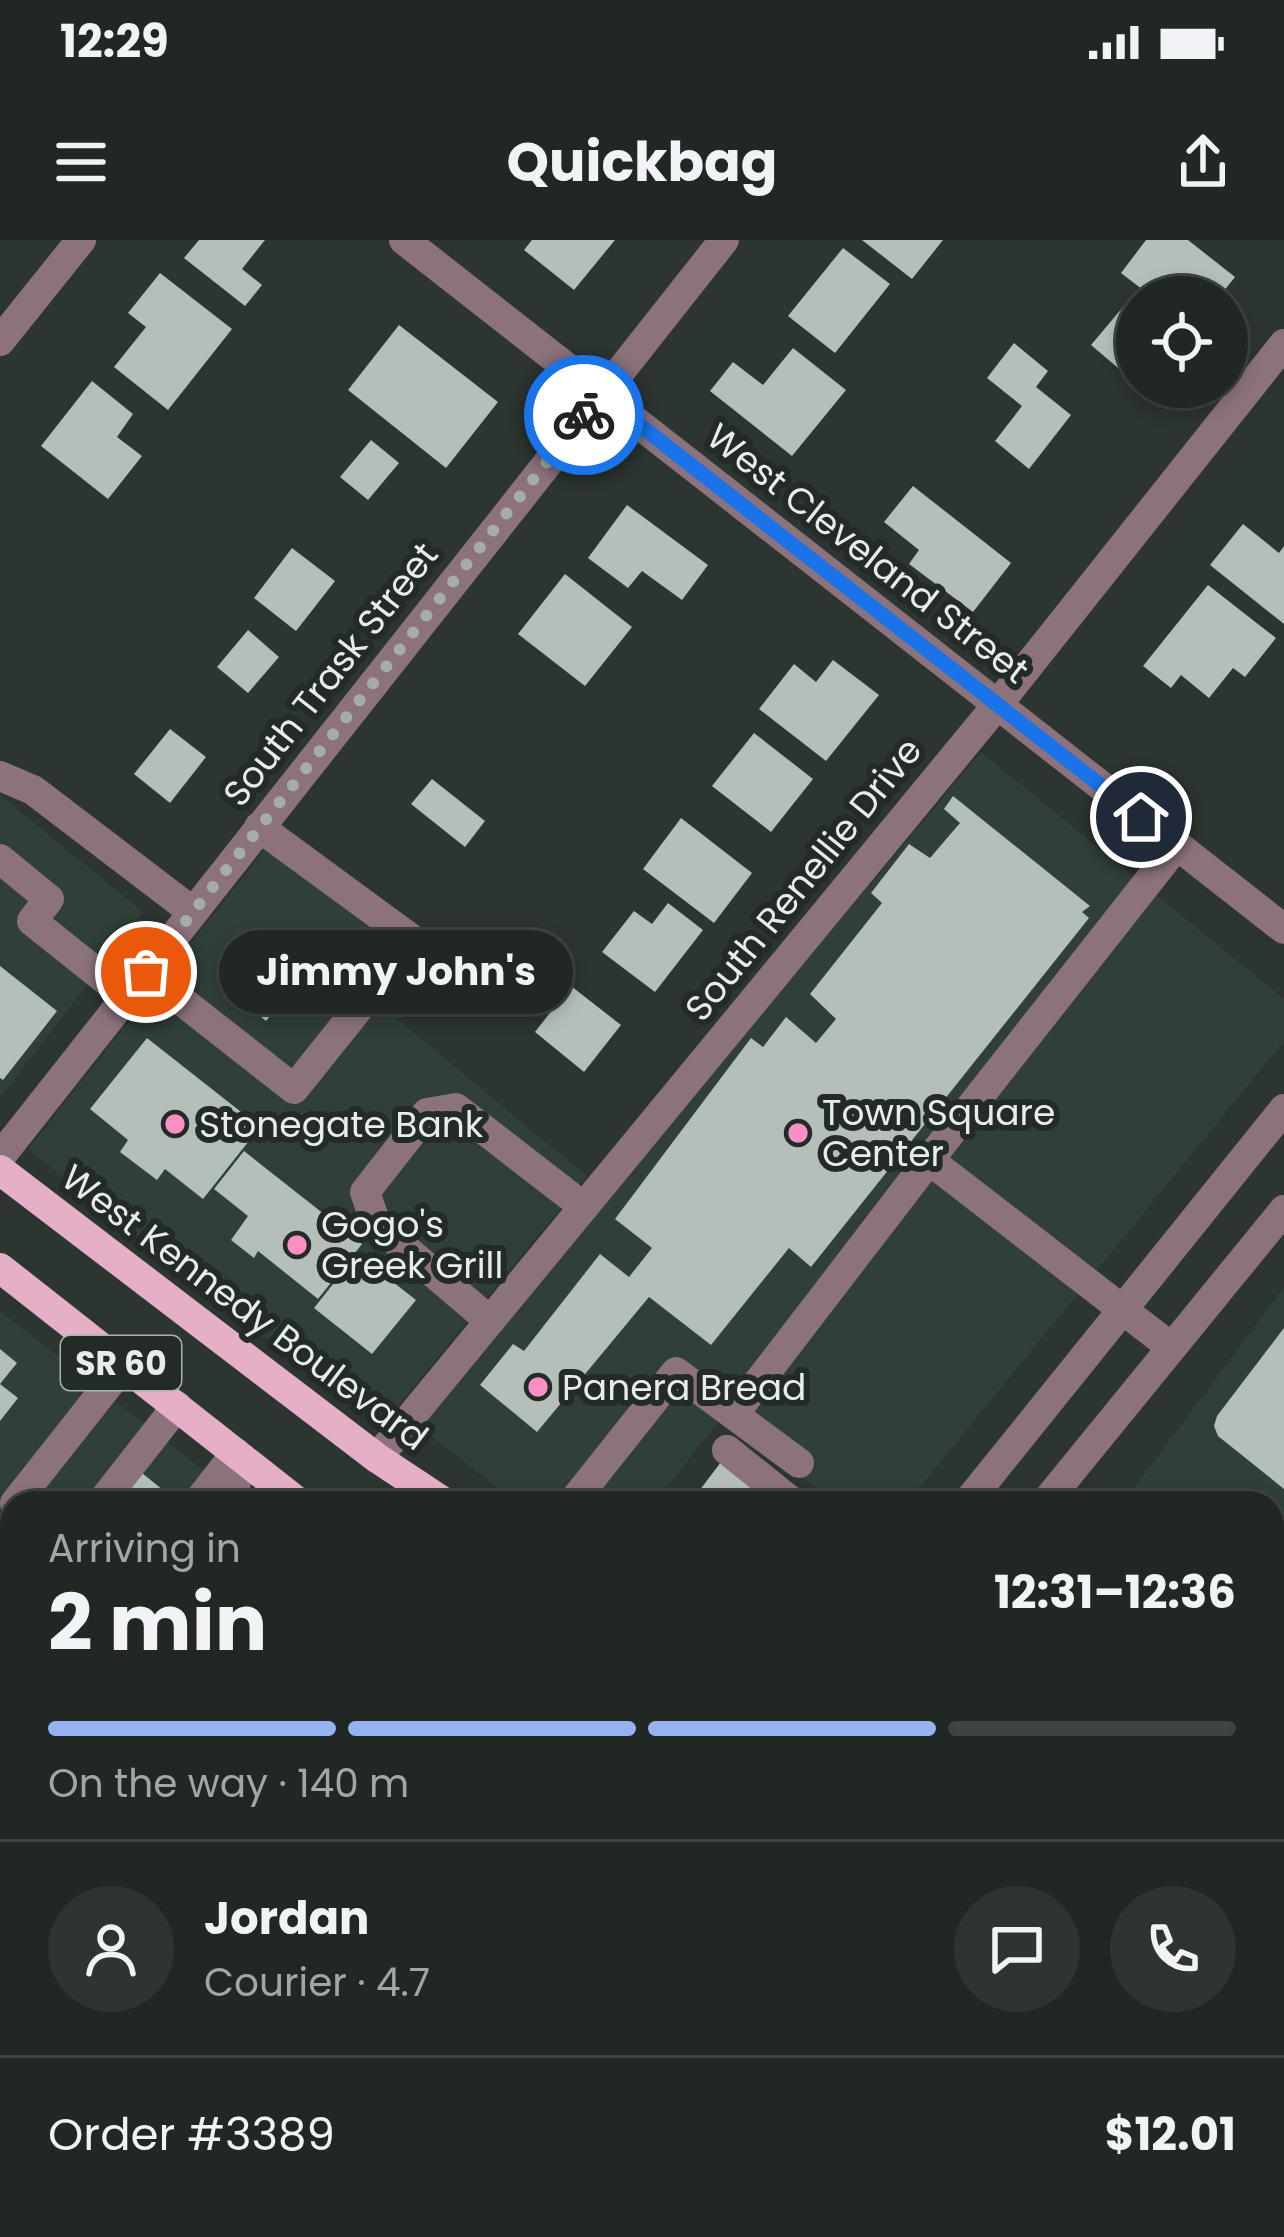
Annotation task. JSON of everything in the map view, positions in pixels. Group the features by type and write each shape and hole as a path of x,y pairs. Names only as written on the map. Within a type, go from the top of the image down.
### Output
{"main road":[{"name":"West Kennedy Boulevard","path":"0,1170 427,1491"},
{"name":"SR 60","path":"0,1268 284,1491"}],"street":[{"path":"0,341 81,240"},
{"name":"West Cleveland Street","path":"404,240 1284,929"},
{"name":"South Trask Street","path":"0,1156 724,240"},
{"name":"South Renellie Drive","path":"377,1458 998,704 1284,344"},
{"path":"0,776 33,790 193,912"},
{"path":"0,859 49,899 32,921 136,984 176,995 294,1089 413,940 259,827"},
{"path":"734,1414 1177,845"},
{"path":"490,1322 376,1224 365,1192 427,1113 456,1108 584,1208"},
{"path":"977,1491 1284,1109"},
{"path":"929,1160 1171,1347"},
{"path":"1056,1491 1284,1210"},
{"path":"25,1491 124,1365"},
{"path":"582,1491 676,1372 799,1463"},
{"path":"110,1491 177,1406"},
{"path":"727,1450 778,1491"},
{"path":"208,1491 239,1455"},
{"path":"233,1491 239,1455"}],"shaded area":[{"path":"981,752 1284,999 1284,1041 917,1491 820,1491 724,1415 664,1491 502,1491 417,1425"},
{"path":"0,795 143,912 0,1098"},
{"path":"280,830 451,947 397,1019 587,1176 380,1428 28,1149"},
{"path":"1284,1287 1284,1491 1132,1491"},
{"path":"0,1311 227,1491 0,1491"}],"building":[{"path":"199,240 265,240 242,269 262,285 245,306 184,258"},
{"path":"532,240 615,240 574,290 524,250"},
{"path":"862,240 943,240 912,279"},
{"path":"1146,240 1188,240 1234,276 1125,276 1121,273"},
{"path":"843,248 890,284 835,353 788,316"},
{"path":"160,273 232,329 168,410 114,367 146,327 128,313"},
{"path":"1116,315 1116,366 1091,345"},
{"path":"399,325 498,402 446,468 348,390"},
{"path":"1014,343 1048,371 1036,387 1071,415 1029,469 995,441 1022,406 987,378"},
{"path":"793,348 846,390 792,456 710,391 733,362 763,385"},
{"path":"92,381 133,414 117,437 142,456 108,499 41,446"},
{"path":"371,440 399,463 368,500 340,477"},
{"path":"913,486 1011,563 973,612 909,564 919,550 884,522"},
{"path":"627,505 708,565 682,600 642,571 628,588 588,558"},
{"path":"1243,524 1279,553 1284,546 1284,624 1210,565"},
{"path":"292,548 335,581 296,631 254,598"},
{"path":"565,574 632,627 585,686 518,634"},
{"path":"1208,585 1276,638 1245,677 1233,668 1209,698 1181,675 1171,688 1143,666"},
{"path":"248,630 279,657 248,693 217,667"},
{"path":"833,660 879,695 826,761 759,709 794,664 816,682"},
{"path":"170,729 206,757 170,803 134,774"},
{"path":"754,733 813,779 771,832 712,786"},
{"path":"432,779 485,821 465,847 411,804"},
{"name":"Town Square Center","path":"953,796 1090,906 1082,912 1089,918 811,1267 789,1248 711,1345 649,1297 537,1432 480,1385 513,1344 524,1351 600,1254 629,1277 652,1248 615,1219 751,1038 763,1047 786,1017 816,1043 836,1019 810,994 882,903 871,893 909,844 930,858 960,823 944,809"},
{"path":"681,818 752,873 714,923 643,869"},
{"path":"668,903 703,930 655,992 602,952 634,911 652,924"},
{"path":"255,951 296,984 266,1021 226,989"},
{"path":"0,966 57,1011 3,1080 0,1078"},
{"path":"571,986 621,1025 584,1072 535,1032"},
{"path":"147,1038 260,1127 203,1199 165,1169 157,1180 120,1152 128,1140 90,1109"},
{"path":"244,1151 362,1244 318,1299 258,1251 254,1258 231,1240 248,1216 214,1189"},
{"path":"357,1254 416,1300 372,1354 314,1308"},
{"path":"1284,1328 1284,1489 1218,1436 1214,1426"},
{"path":"0,1349 17,1363 0,1384"},
{"path":"0,1384 18,1398 0,1421"},
{"path":"721,1462 760,1491 699,1491"},
{"path":"142,1473 164,1491 128,1491"}],"way so far":[{"path":"146,972 584,415"}],"place":[{"name":"Jimmy John's","path":"146,972"},
{"name":"Stonegate Bank","path":"175,1124"},
{"name":"Town Square Center","path":"798,1133"},
{"name":"Gogo's Greek Grill","path":"297,1245"},
{"name":"Panera Bread","path":"538,1387"}],"route":[{"path":"584,415 600,394 1141,817"}]}
